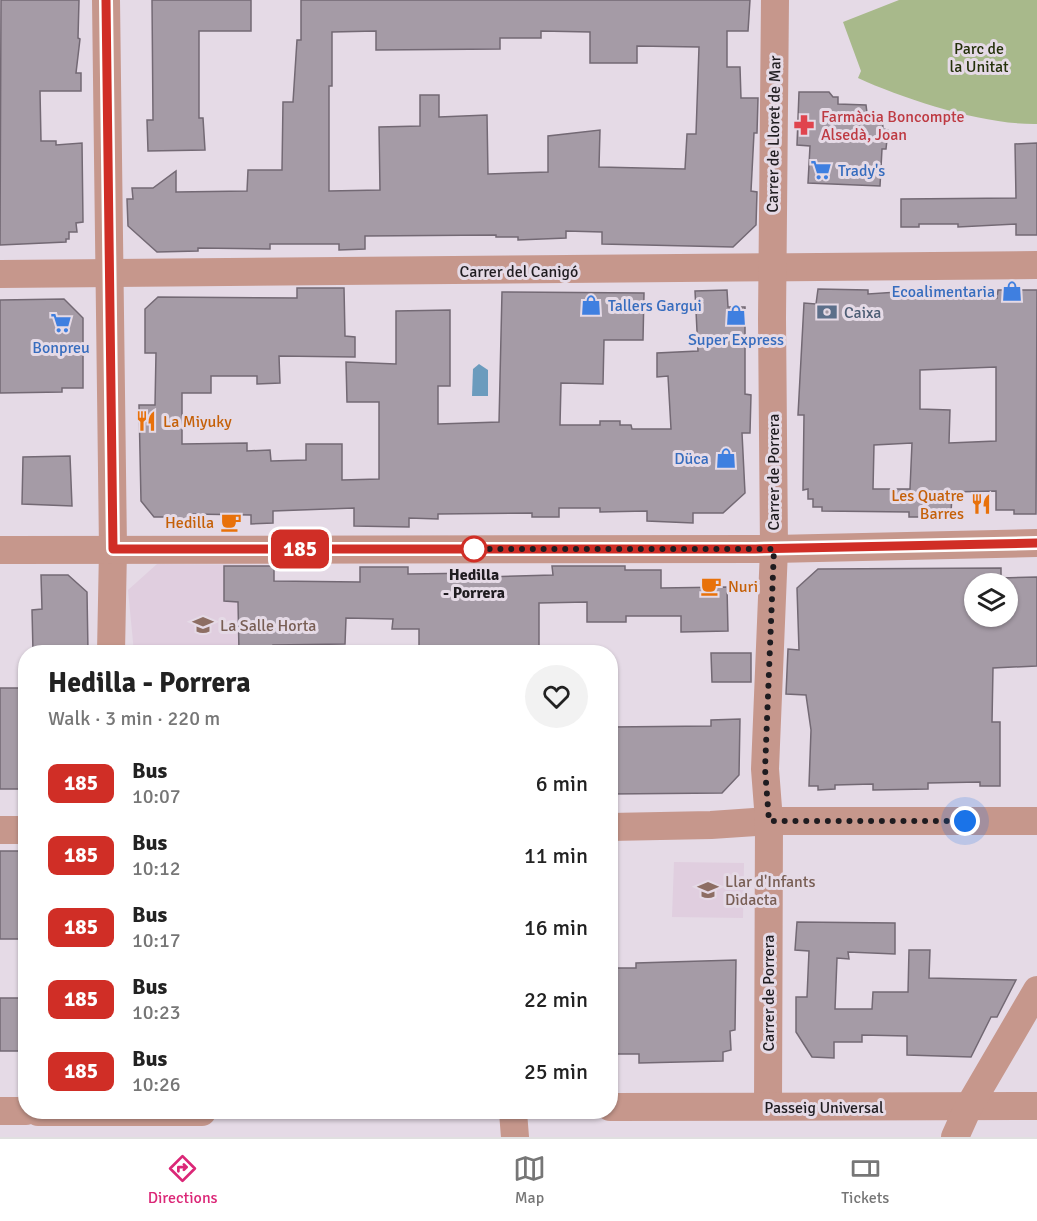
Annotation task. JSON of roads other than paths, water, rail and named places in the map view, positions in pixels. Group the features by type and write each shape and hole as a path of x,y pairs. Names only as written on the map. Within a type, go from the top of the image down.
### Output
{"street":[{"path":"106,0 113,549 111,645"},
{"name":"Carrer de Lloret de Mar","path":"772,269 775,0"},
{"name":"Carrer del Canigó","path":"0,274 1037,265"},
{"name":"Carrer de Porrera","path":"768,1107 769,821 765,769 774,549 772,269"},
{"path":"0,550 774,549 1037,543"},
{"path":"618,826 711,825 769,821 1037,821"},
{"path":"0,830 18,830"},
{"path":"955,1137 968,1108 1037,990"},
{"name":"Passeig Universal","path":"618,1107 968,1108 1037,1106"},
{"path":"0,1111 18,1111"},
{"path":"99,1119 116,1121 135,1119"},
{"path":"514,1119 515,1137"}],"water":[{"path":"479,364 488,370 488,396 472,396 473,369"}],"place":[{"name":"Farmàcia Boncompte Alsedà, Joan","path":"804,125"},
{"name":"Trady's","path":"821,170"},
{"name":"Ecoalimentaria","path":"1012,291"},
{"name":"Tallers Gargui","path":"591,305"},
{"name":"Caixa","path":"827,312"},
{"name":"Super Express","path":"736,315"},
{"name":"Bonpreu","path":"61,323"},
{"name":"La Miyuky","path":"146,421"},
{"name":"Düca","path":"726,458"},
{"name":"Les Quatre Barres","path":"981,504"},
{"name":"Hedilla","path":"231,522"},
{"name":"Hedilla - Porrera","path":"474,549"},
{"name":"Nuri","path":"711,586"},
{"name":"La Salle Horta","path":"203,625"},
{"name":"Llar d'Infants Didacta","path":"708,890"}],"park label":[{"name":"Parc de la Unitat","path":"979,57"}]}
